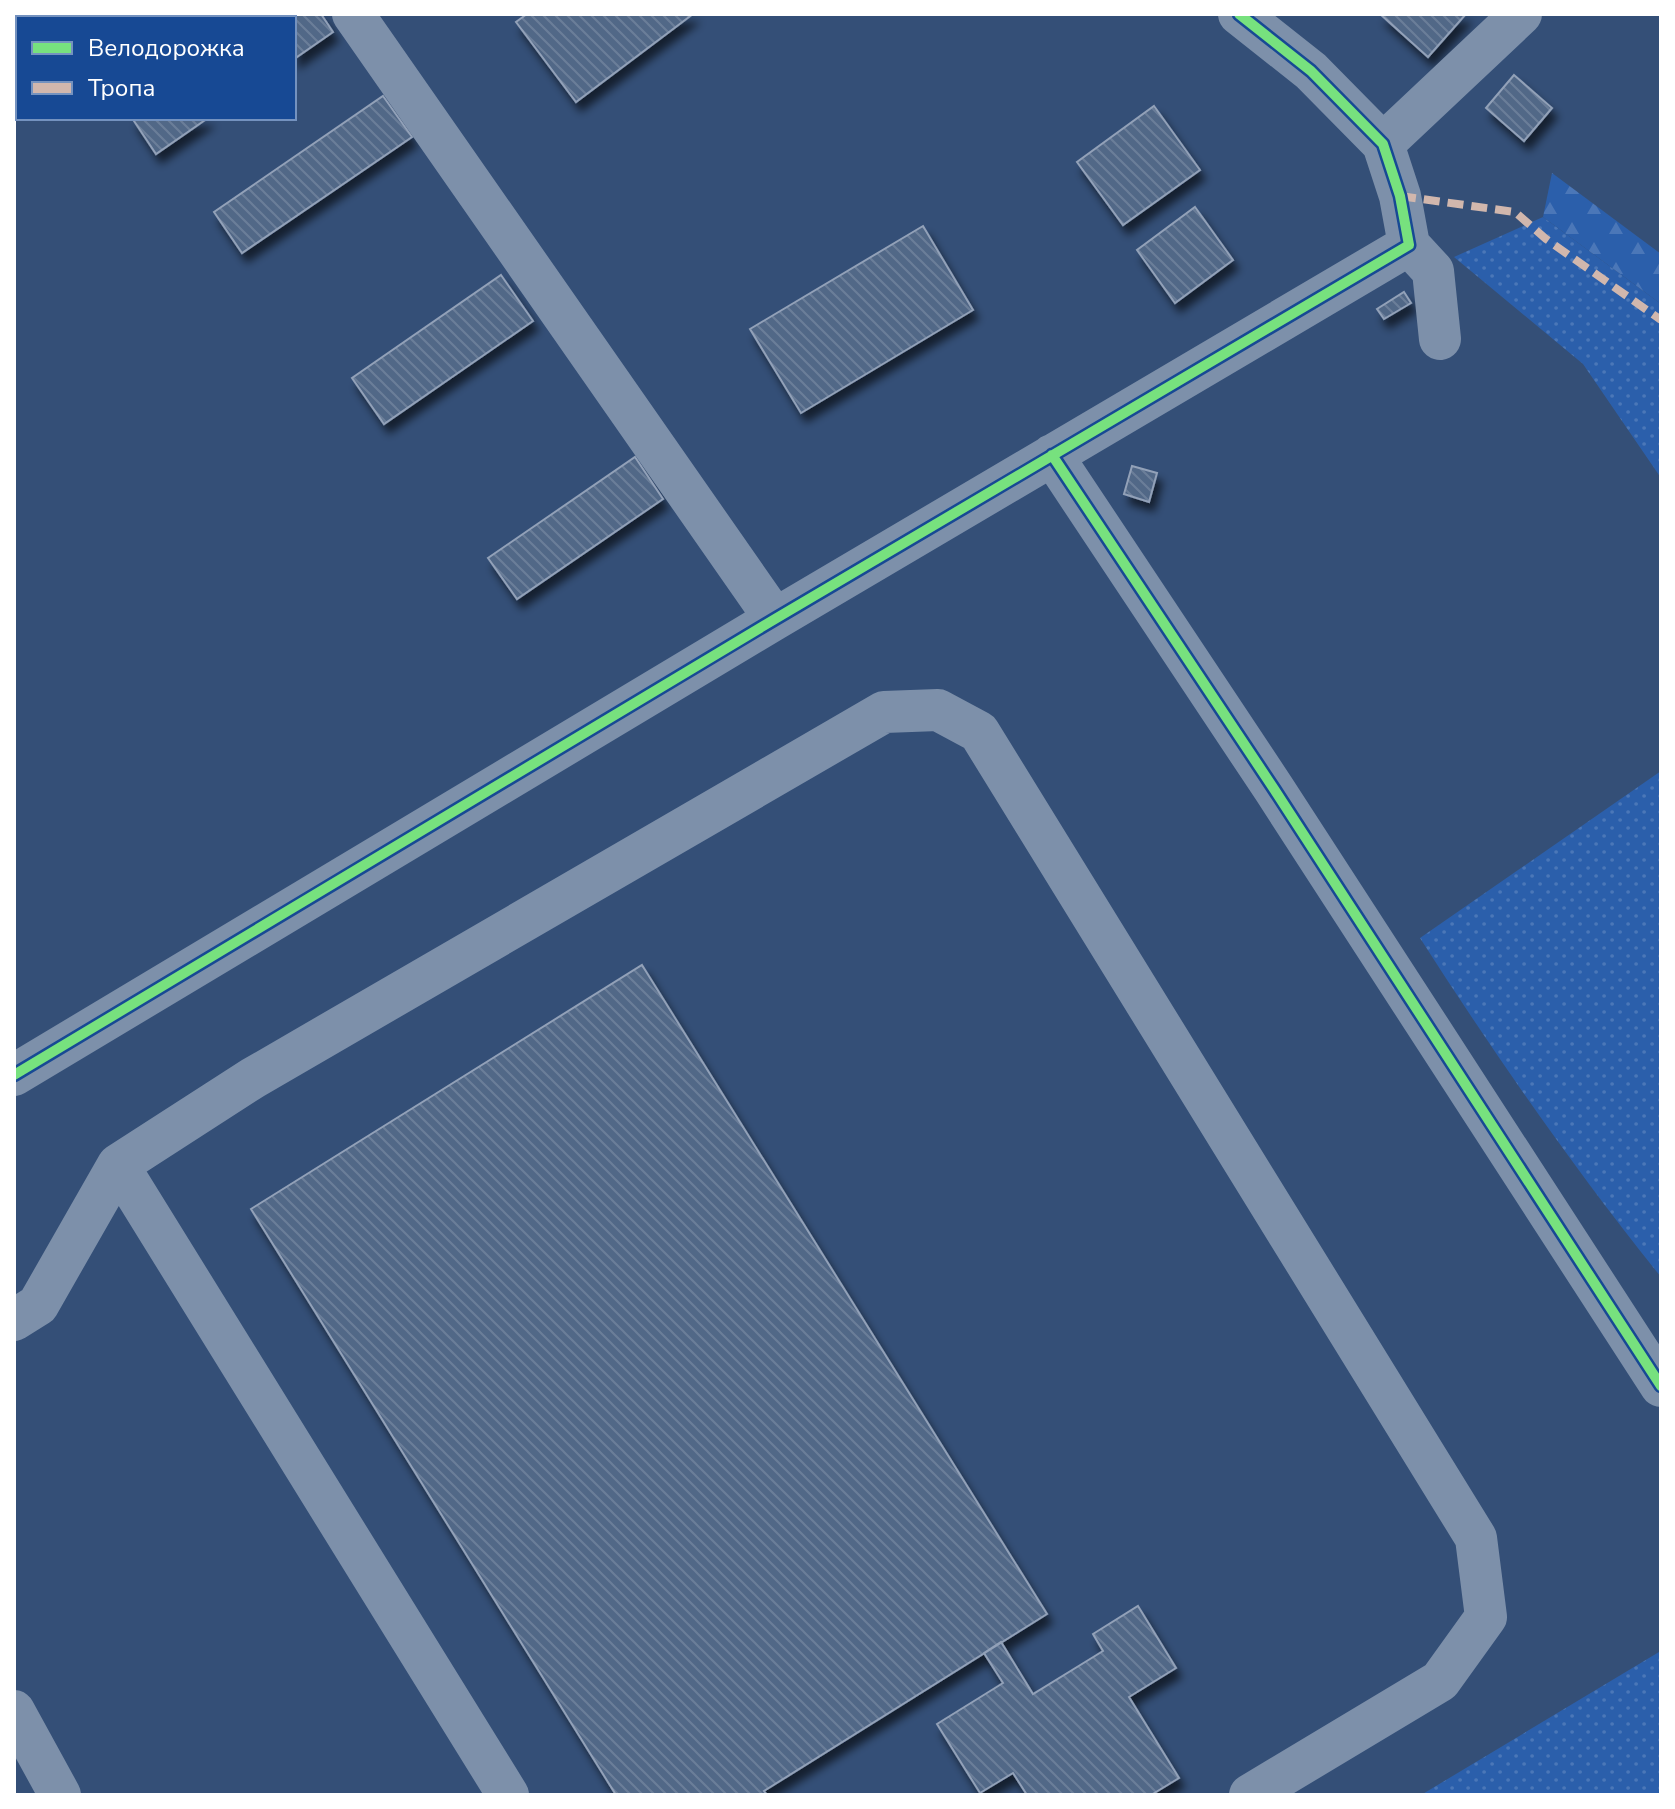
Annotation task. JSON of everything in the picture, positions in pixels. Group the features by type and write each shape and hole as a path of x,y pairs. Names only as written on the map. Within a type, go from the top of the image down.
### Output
{"street":[{"path":"353,14 775,619"},
{"path":"1239,14 1311,71 1383,144 1400,196 1409,245 1433,271 1440,339"},
{"path":"1383,144 1521,14"},
{"path":"14,1075 775,619 1409,245"},
{"path":"1052,455 1274,789 1661,1386"},
{"path":"14,1320 38,1305 118,1165 253,1078 884,712 938,710 979,732 1476,1538 1486,1617 1440,1681 1250,1795"},
{"path":"118,1165 508,1795"},
{"path":"14,1711 60,1795"}],"green space":[{"path":"1552,173 1661,254 1661,304 1543,217"},
{"path":"1543,217 1661,304 1661,478 1583,364 1454,257"},
{"path":"1661,771 1661,1277 1536,1111 1420,938"},
{"path":"1659,1652 1661,1795 1421,1795"}],"building":[{"path":"62,14 157,14 154,16"},
{"path":"321,14 333,32 296,58 296,16 220,16"},
{"path":"527,14 693,14 576,102 516,22"},
{"path":"1380,14 1466,14 1428,57"},
{"path":"1514,75 1552,108 1524,141 1486,108"},
{"path":"383,96 412,137 242,253 214,212"},
{"path":"1154,106 1200,170 1123,225 1077,162"},
{"path":"133,120 205,120 156,154"},
{"path":"1195,207 1233,260 1175,303 1137,250"},
{"path":"923,226 973,310 801,413 750,329"},
{"path":"501,275 533,321 384,424 352,378"},
{"path":"1404,292 1411,303 1384,319 1377,309"},
{"path":"635,457 663,499 517,599 488,558"},
{"path":"1132,466 1157,473 1149,502 1124,494"},
{"path":"642,965 1047,1614 764,1791 767,1795 616,1795 251,1209"},
{"path":"1138,1606 1176,1668 1129,1697 1179,1778 1151,1795 1027,1795 1013,1773 980,1793 937,1724 1003,1683 984,1653 1001,1642 1033,1694 1103,1651 1093,1634"}],"marked path":[{"path":"1400,196 1515,212 1546,239 1661,320"}],"cycle path":[{"path":"14,1075 775,619 1409,245 1400,196 1383,144 1311,71 1239,14"},
{"path":"1052,455 1274,789 1661,1386"}]}
